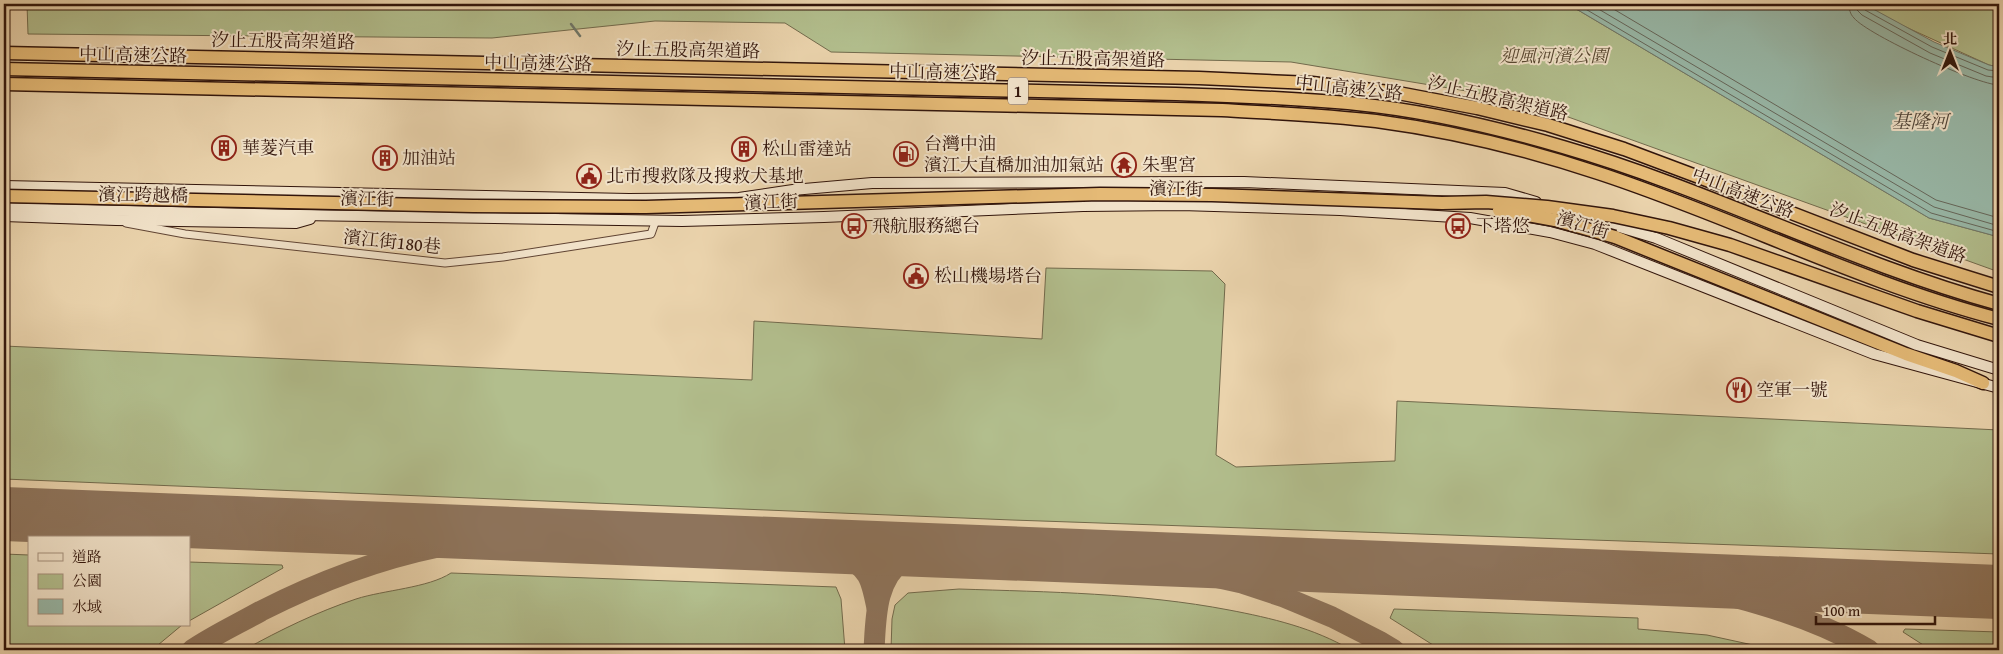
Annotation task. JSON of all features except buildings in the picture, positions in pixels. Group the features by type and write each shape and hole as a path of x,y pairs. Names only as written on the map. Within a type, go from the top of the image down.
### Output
{"highway":[{"name":"汐止五股高架道路","path":"4,53 1199,78 1331,86 1398,93 1459,104 1548,125 1624,149 1913,260 1999,287"},
{"name":"中山高速公路","path":"4,69 1186,94 1266,97 1358,104 1432,115 1564,147 1687,189 1893,270 1999,304"},
{"name":"中山高速公路","path":"4,84 1222,110 1299,114 1376,122 1466,137 1532,153 1598,173 1898,287 1968,311 1999,319"},
{"path":"4,196 483,206 656,207 1100,194 1212,195 1442,203 1486,202 1547,206 1612,216 1669,228 1730,245 1917,311 1999,336"},
{"path":"1442,203 1555,220 1615,237 1854,333 1956,371 1982,383"}],"main road":[{"name":"濱江街","path":"4,185 348,195 629,199 739,198 824,186 882,183 1244,182 1504,193 1656,238 1917,345 1999,370"},
{"name":"濱江街","path":"4,185 350,190 379,194"},
{"path":"824,186 824,217"},
{"name":"濱江街","path":"282,214 656,220 824,217 1083,206 1181,205 1446,215 1494,221 1550,232 1594,244 1874,354 1999,388"},
{"name":"濱江跨越橋","path":"4,208 282,214"},
{"name":"濱江街","path":"4,216 296,223 324,214"},
{"path":"1594,244 1601,222"}],"street":[{"name":"濱江街180巷","path":"116,220 185,234 445,263 503,257 651,234 656,220"}],"green space":[{"name":"迎風河濱公園","path":"27,4 1564,4 1578,10 1929,218 1999,237 1999,272 1521,100 1291,62 831,52 785,23 655,21 492,38 28,34"},
{"path":"1864,4 1999,4 1999,67 1989,65 1897,23"},
{"path":"1046,268 1212,271 1225,284 1216,455 1236,467 1395,461 1397,401 1999,430 1999,554 1012,520 4,479 4,346 752,380 754,321 1042,339"},
{"path":"4,554 28,555 28,626 181,626 152,650 4,650"},
{"path":"190,562 282,565 283,568 190,620"},
{"path":"451,573 836,587 841,599 845,650 244,650 271,635 341,604 367,596 430,582"},
{"path":"959,589 1094,594 1196,604 1276,620 1337,642 1351,650 891,650 892,619 895,605 908,593"},
{"path":"1394,609 1638,618 1638,629 1707,635 1776,650 1441,650 1390,618"},
{"path":"1905,629 1999,632 1999,650 1931,650 1903,632"}],"water":[{"name":"基隆河","path":"1564,4 1864,4 1934,42 1989,65 1999,67 1999,237 1929,218 1578,10"}],"waterway":[{"path":"571,24 580,36"}],"taxiway":[{"path":"192,650 217,634 282,600 325,581 369,565 438,547 519,538 599,539 842,554 864,570 868,576 877,608"},
{"path":"874,650 877,613 882,589 894,568 904,559 1114,557 1156,564 1242,583 1284,597 1332,617 1394,650"},
{"path":"1646,578 1732,597 1789,614 1844,636 1869,650"}],"runway":[{"path":"4,514 1999,592"}],"place":[{"name":"華菱汽車","path":"224,148"},
{"name":"松山雷達站","path":"744,149"},
{"name":"台灣中油 濱江大直橋加油加氣站","path":"906,154"},
{"name":"加油站","path":"385,158"},
{"name":"朱聖宮","path":"1124,165"},
{"name":"北市搜救隊及搜救犬基地","path":"589,176"},
{"name":"飛航服務總台","path":"854,226"},
{"name":"下塔悠","path":"1458,226"},
{"name":"松山機場塔台","path":"916,276"},
{"name":"空軍一號","path":"1739,390"}]}
